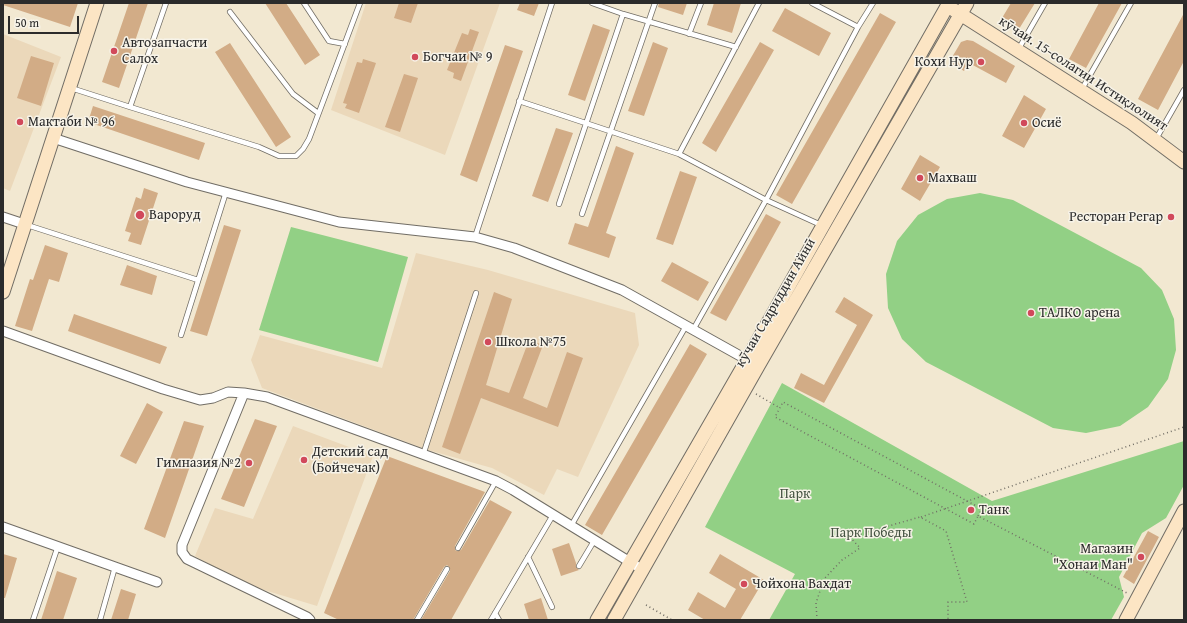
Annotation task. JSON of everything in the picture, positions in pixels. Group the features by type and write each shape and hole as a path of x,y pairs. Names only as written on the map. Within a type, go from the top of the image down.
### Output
{"street":[{"path":"3,292 97,3"},
{"name":"кӯчаи. 15-солагии Истиқлолият","path":"946,4 964,8 1018,50 1132,123 1184,162"},
{"name":"кӯчаи Садриддин Айнӣ","path":"614,620 746,389 753,363 823,226 946,4"},
{"name":"кӯчаи Садриддин Айнӣ","path":"597,620 630,563 753,363 964,8"},
{"path":"54,138 187,182 339,222 475,237 514,248 622,290 753,363"},
{"path":"3,216 24,224"},
{"path":"3,331 162,389 200,400 213,398 228,392 267,397 496,481 643,570"},
{"path":"244,393 182,545 182,552 187,559 307,617 310,620"},
{"path":"1126,620 1182,518"},
{"path":"3,527 157,582"}],"lane":[{"path":"130,107 166,3"},
{"path":"304,3 329,41 345,44"},
{"path":"70,88 259,147 279,156 296,156 310,139 318,113 360,3"},
{"path":"475,237 552,3"},
{"path":"592,3 648,22 736,47"},
{"path":"582,214 655,3"},
{"path":"689,34 701,3"},
{"path":"679,154 759,3"},
{"path":"812,3 858,27"},
{"path":"571,526 766,200 858,27 873,3"},
{"path":"1018,50 1045,3"},
{"path":"1081,91 1131,3"},
{"path":"230,12 293,94 318,113"},
{"path":"558,204 623,14"},
{"path":"1155,141 1184,90"},
{"path":"519,101 679,154 766,200 823,226"},
{"path":"181,336 226,192"},
{"path":"24,224 198,280"},
{"path":"423,455 476,293"},
{"path":"458,548 496,481"},
{"path":"491,620 553,515"},
{"path":"580,566 594,541"},
{"path":"33,620 58,546"},
{"path":"528,557 552,606"},
{"path":"100,620 115,567"},
{"path":"417,620 447,569"},
{"path":"495,613 499,620"}],"path":[{"path":"746,389 780,408"},
{"path":"784,402 982,509 974,524 775,417 780,408 784,402"},
{"path":"817,620 816,603 824,579 842,560 860,548 850,536 920,517 1184,427"},
{"path":"978,516 1137,599"},
{"path":"920,517 946,531 967,602 948,602 948,620"},
{"path":"646,605 672,620"}],"shaded area":[{"name":"Богчаи № 9","path":"366,3 500,3 445,155 331,110"},
{"name":"Мактаби № 96","path":"3,34 61,57 10,191 3,188"},
{"path":"416,253 488,270 635,313 639,345 578,477 557,469 544,495 492,468 428,450 262,388 251,360 260,335 382,368"},
{"path":"293,426 373,456 317,606 241,583 195,556 215,508 253,519"}],"green space":[{"name":"ТАЛКО арена","path":"980,193 1013,200 1141,268 1162,290 1174,319 1176,350 1168,379 1148,407 1120,426 1086,433 1053,428 926,362 902,339 888,308 886,274 897,241 918,215 947,199"},
{"path":"291,227 408,257 378,362 259,330"},
{"name":"Парк Победы","path":"782,383 992,501 1184,441 1184,485 1166,518 1142,533 1119,577 1124,597 1111,620 769,620 795,574 705,527"}],"building":[{"path":"3,3 78,3 70,27 3,5"},
{"path":"129,3 148,3 119,88 102,82"},
{"path":"265,3 286,3 320,55 305,65"},
{"path":"399,3 418,3 411,23 394,18"},
{"path":"520,3 539,3 534,16 517,10"},
{"path":"659,3 687,3 683,15 658,7"},
{"path":"714,3 741,3 732,33 707,25"},
{"path":"1011,3 1035,3 1019,29 1002,18"},
{"path":"1099,3 1122,3 1086,68 1069,59"},
{"path":"785,8 831,33 819,56 772,31"},
{"path":"880,13 896,22 792,204 776,195"},
{"path":"1184,13 1184,61 1158,110 1138,99"},
{"path":"593,24 610,30 585,101 568,95"},
{"path":"470,29 479,32 461,81 453,78 454,73 447,70 462,33 468,35"},
{"name":"Кохи Нур","path":"967,40 973,41 1015,66 1006,83 969,63 964,71 952,64 954,61 951,59 961,42"},
{"path":"653,42 668,48 644,116 628,111"},
{"path":"760,42 774,50 716,152 702,143"},
{"path":"230,43 291,137 276,147 215,52"},
{"path":"505,45 523,51 477,182 460,175"},
{"path":"31,56 54,63 41,106 17,98"},
{"path":"363,59 376,63 359,113 345,108 347,104 343,103 357,62 362,63"},
{"path":"404,74 418,78 400,132 385,127"},
{"name":"Осиё","path":"1024,95 1046,109 1024,148 1002,136"},
{"path":"93,106 205,143 199,160 88,122"},
{"path":"556,128 573,133 548,202 532,196"},
{"path":"616,146 634,153 606,233 616,237 609,258 568,244 575,223 588,227"},
{"name":"Махваш","path":"920,155 940,167 920,201 901,189"},
{"path":"680,171 697,177 673,245 656,239"},
{"name":"Вароруд","path":"144,188 158,193 141,245 128,241 131,233 125,231 136,197 141,199"},
{"path":"766,214 781,222 726,321 710,313"},
{"path":"224,225 241,230 207,336 190,331"},
{"path":"45,245 68,253 59,282 49,279 32,331 15,326 30,279 33,280"},
{"path":"672,262 709,282 698,301 661,281"},
{"path":"127,265 157,276 152,295 120,285"},
{"name":"Школа №75","path":"494,292 512,299 486,385 509,393 529,340 543,345 523,398 547,408 567,352 583,358 558,427 481,398 460,454 442,447"},
{"path":"844,297 873,315 824,403 794,388 801,373 824,385 857,325 835,312"},
{"path":"74,314 167,347 160,364 68,331"},
{"path":"690,344 707,354 602,535 585,525"},
{"path":"147,403 163,412 136,464 120,456"},
{"name":"Гимназия №2","path":"255,419 277,426 244,507 221,499"},
{"path":"184,421 204,426 165,538 144,529"},
{"path":"387,456 485,492 455,546 455,550 457,551 461,550 490,500 512,512 451,620 421,620 450,571 450,568 447,565 444,567 413,620 339,620 324,613"},
{"name":"Магазин \"Хонаи Ман\"","path":"1148,531 1159,537 1134,584 1123,577"},
{"path":"569,543 576,567 579,570 561,576 552,549"},
{"path":"3,554 17,558 5,598 3,598"},
{"name":"Чойхона Вахдат","path":"720,554 764,580 740,620 705,620 688,610 698,592 725,608 736,589 709,573"},
{"path":"57,571 77,578 63,620 41,620"},
{"path":"121,589 136,594 128,620 111,620"},
{"path":"541,598 548,620 529,620 524,604"}],"place":[{"name":"Автозапчасти Салох","path":"114,51"},
{"name":"Богчаи № 9","path":"415,57"},
{"name":"Кохи Нур","path":"981,62"},
{"name":"Мактаби № 96","path":"20,122"},
{"name":"Осиё","path":"1024,123"},
{"name":"Махваш","path":"920,178"},
{"name":"Вароруд","path":"140,215"},
{"name":"Ресторан Регар","path":"1171,217"},
{"name":"ТАЛКО арена","path":"1031,313"},
{"name":"Школа №75","path":"488,342"},
{"name":"Детский сад (Бойчечак)","path":"304,460"},
{"name":"Гимназия №2","path":"249,463"},
{"name":"Танк","path":"971,510"},
{"name":"Магазин \"Хонаи Ман\"","path":"1141,557"},
{"name":"Чойхона Вахдат","path":"744,584"}],"park label":[{"name":"Парк","path":"795,494"}]}
